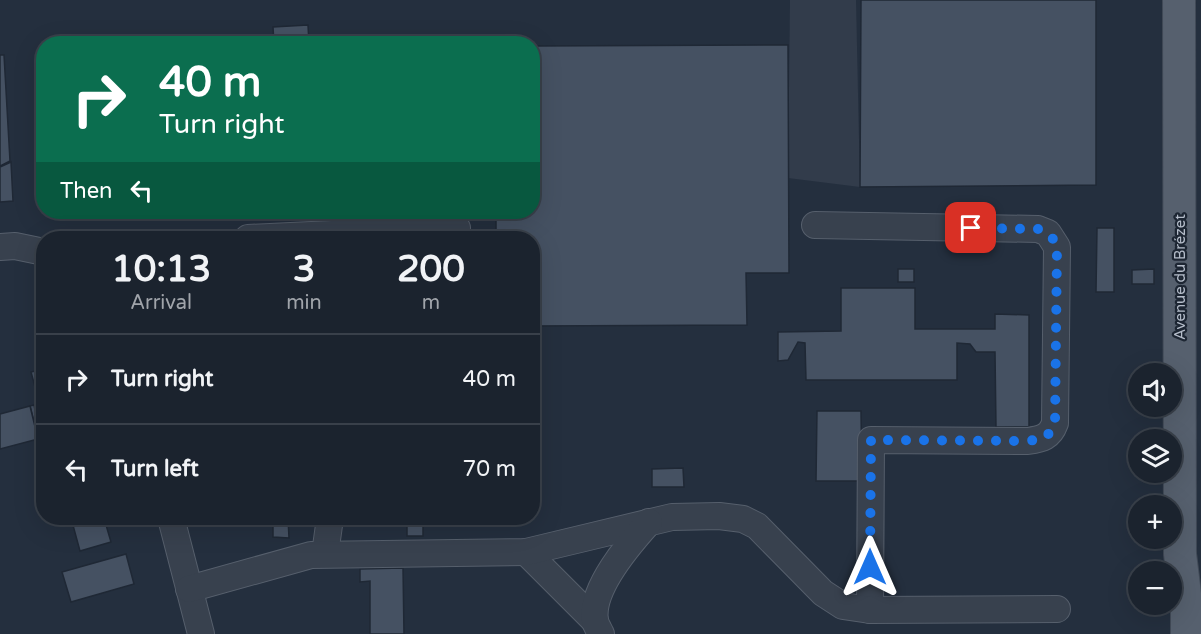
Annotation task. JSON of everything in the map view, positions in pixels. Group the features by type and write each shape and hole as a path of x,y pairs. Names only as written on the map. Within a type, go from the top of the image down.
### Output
{"main road":[{"name":"Avenue du Brézet","path":"1179,0 1191,328 1180,561"}],"lane":[{"path":"816,225 1038,229 1048,233 1057,247 1055,423 1052,433 1042,439 1028,441 871,440 870,610"},
{"path":"419,231 457,228"},
{"path":"0,247 15,246 36,249"},
{"path":"189,589 311,555 526,552 672,517 719,516 743,519 757,526 823,592 843,606 870,610 1057,609"},
{"path":"598,627 598,600 611,570 628,545 650,522"},
{"path":"173,525 201,634"},
{"path":"326,554 329,525"},
{"path":"526,552 598,627"}],"shaded area":[{"path":"790,0 856,0 860,187 788,178"}],"building":[{"path":"861,0 1096,0 1096,185 860,187"},
{"path":"308,25 309,36 274,36 273,27"},
{"path":"788,45 789,273 746,273 747,325 540,326 540,231 496,231 496,219 540,219 540,46"},
{"path":"0,55 4,55 10,161 0,166"},
{"path":"11,162 13,201 0,202 0,167"},
{"path":"1097,228 1114,228 1114,292 1096,292"},
{"path":"898,269 914,269 914,282 898,282"},
{"path":"1154,269 1154,284 1132,284 1132,270"},
{"path":"841,288 915,288 915,329 995,329 995,314 1029,315 1029,427 996,427 995,352 976,352 970,344 957,343 957,380 806,380 805,343 798,342 788,360 778,361 778,332 841,331"},
{"path":"36,371 36,390 31,372"},
{"path":"34,405 36,430 30,406"},
{"path":"30,406 36,440 0,449 0,414"},
{"path":"817,411 861,411 862,481 816,481"},
{"path":"683,468 684,487 652,487 652,469"},
{"path":"73,525 106,525 111,542 80,551"},
{"path":"273,525 288,525 289,538 273,537"},
{"path":"407,525 423,525 423,536 407,536"},
{"path":"126,554 134,584 71,602 62,572"},
{"path":"403,568 404,634 370,634 370,581 360,582 360,569"}],"route":[{"path":"870,567 871,440 1028,441 1042,439 1052,433 1055,423 1057,247 1054,238 1038,229 971,228"}]}
